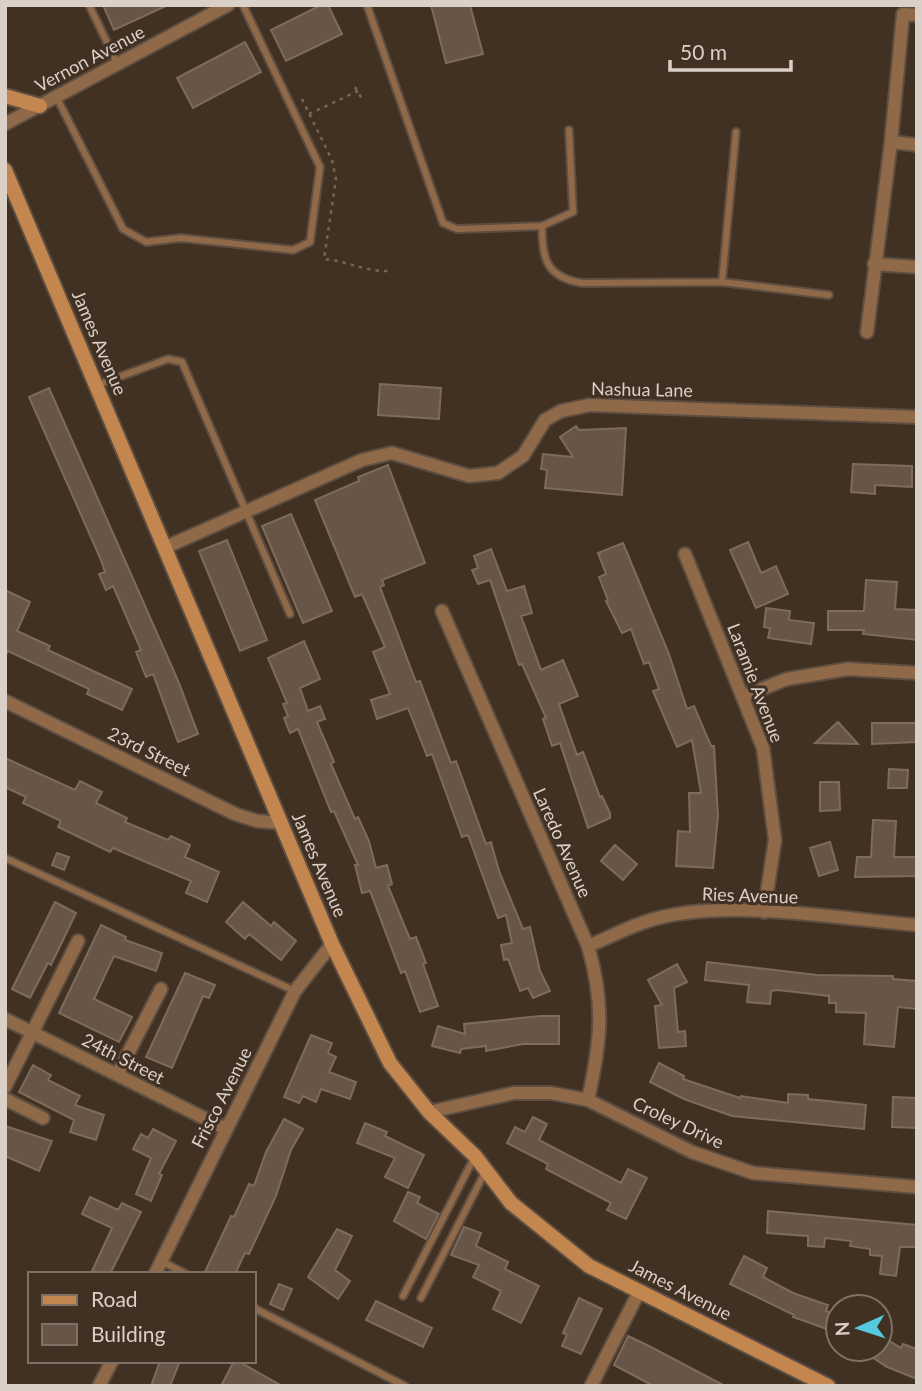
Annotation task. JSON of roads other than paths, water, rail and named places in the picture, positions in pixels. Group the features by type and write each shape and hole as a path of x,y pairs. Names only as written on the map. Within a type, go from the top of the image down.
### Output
{"street":[{"name":"Vernon Avenue","path":"5,124 228,5"},
{"path":"867,332 891,142 903,14 917,15"},
{"path":"5,96 40,106"},
{"path":"891,142 917,145"},
{"name":"James Avenue","path":"5,170 332,944 390,1063 429,1112 475,1156 511,1203 589,1266 828,1386"},
{"path":"874,264 917,267"},
{"name":"Nashua Lane","path":"166,547 362,460 391,453 469,476 498,473 523,456 545,420 561,411 590,405 917,417"},
{"name":"Laramie Avenue","path":"684,554 763,748 775,840 764,912"},
{"name":"Laredo Avenue","path":"442,611 588,946 598,981 600,1046 588,1100"},
{"path":"744,696 787,679 848,669 917,673"},
{"name":"23rd Street","path":"5,701 235,814 281,823"},
{"name":"Ries Avenue","path":"588,946 649,920 691,912 764,912 917,925"},
{"path":"5,1087 78,941"},
{"name":"Frisco Avenue","path":"156,1272 295,991 332,944"},
{"path":"117,1075 161,989"},
{"name":"24th Street","path":"5,1019 226,1129"},
{"name":"Croley Drive","path":"429,1112 514,1093 551,1093 588,1100 692,1152 753,1173 917,1187"},
{"path":"5,1100 43,1118"},
{"path":"591,1386 639,1292"},
{"path":"99,1386 110,1363"}],"lane":[{"path":"89,5 118,65"},
{"path":"57,98 124,229 137,239 158,242 181,238 293,250 304,247 310,242 320,167 243,5"},
{"path":"367,5 443,223 457,229 542,226 573,212 569,130"},
{"path":"722,282 736,132"},
{"path":"542,226 542,251 550,269 564,280 722,282 829,295"},
{"path":"95,386 168,359 182,362 290,614"},
{"path":"5,858 295,991"},
{"path":"403,1296 475,1156"},
{"path":"421,1298 486,1170"},
{"path":"161,1261 182,1272"},
{"path":"256,1309 405,1386"}]}
